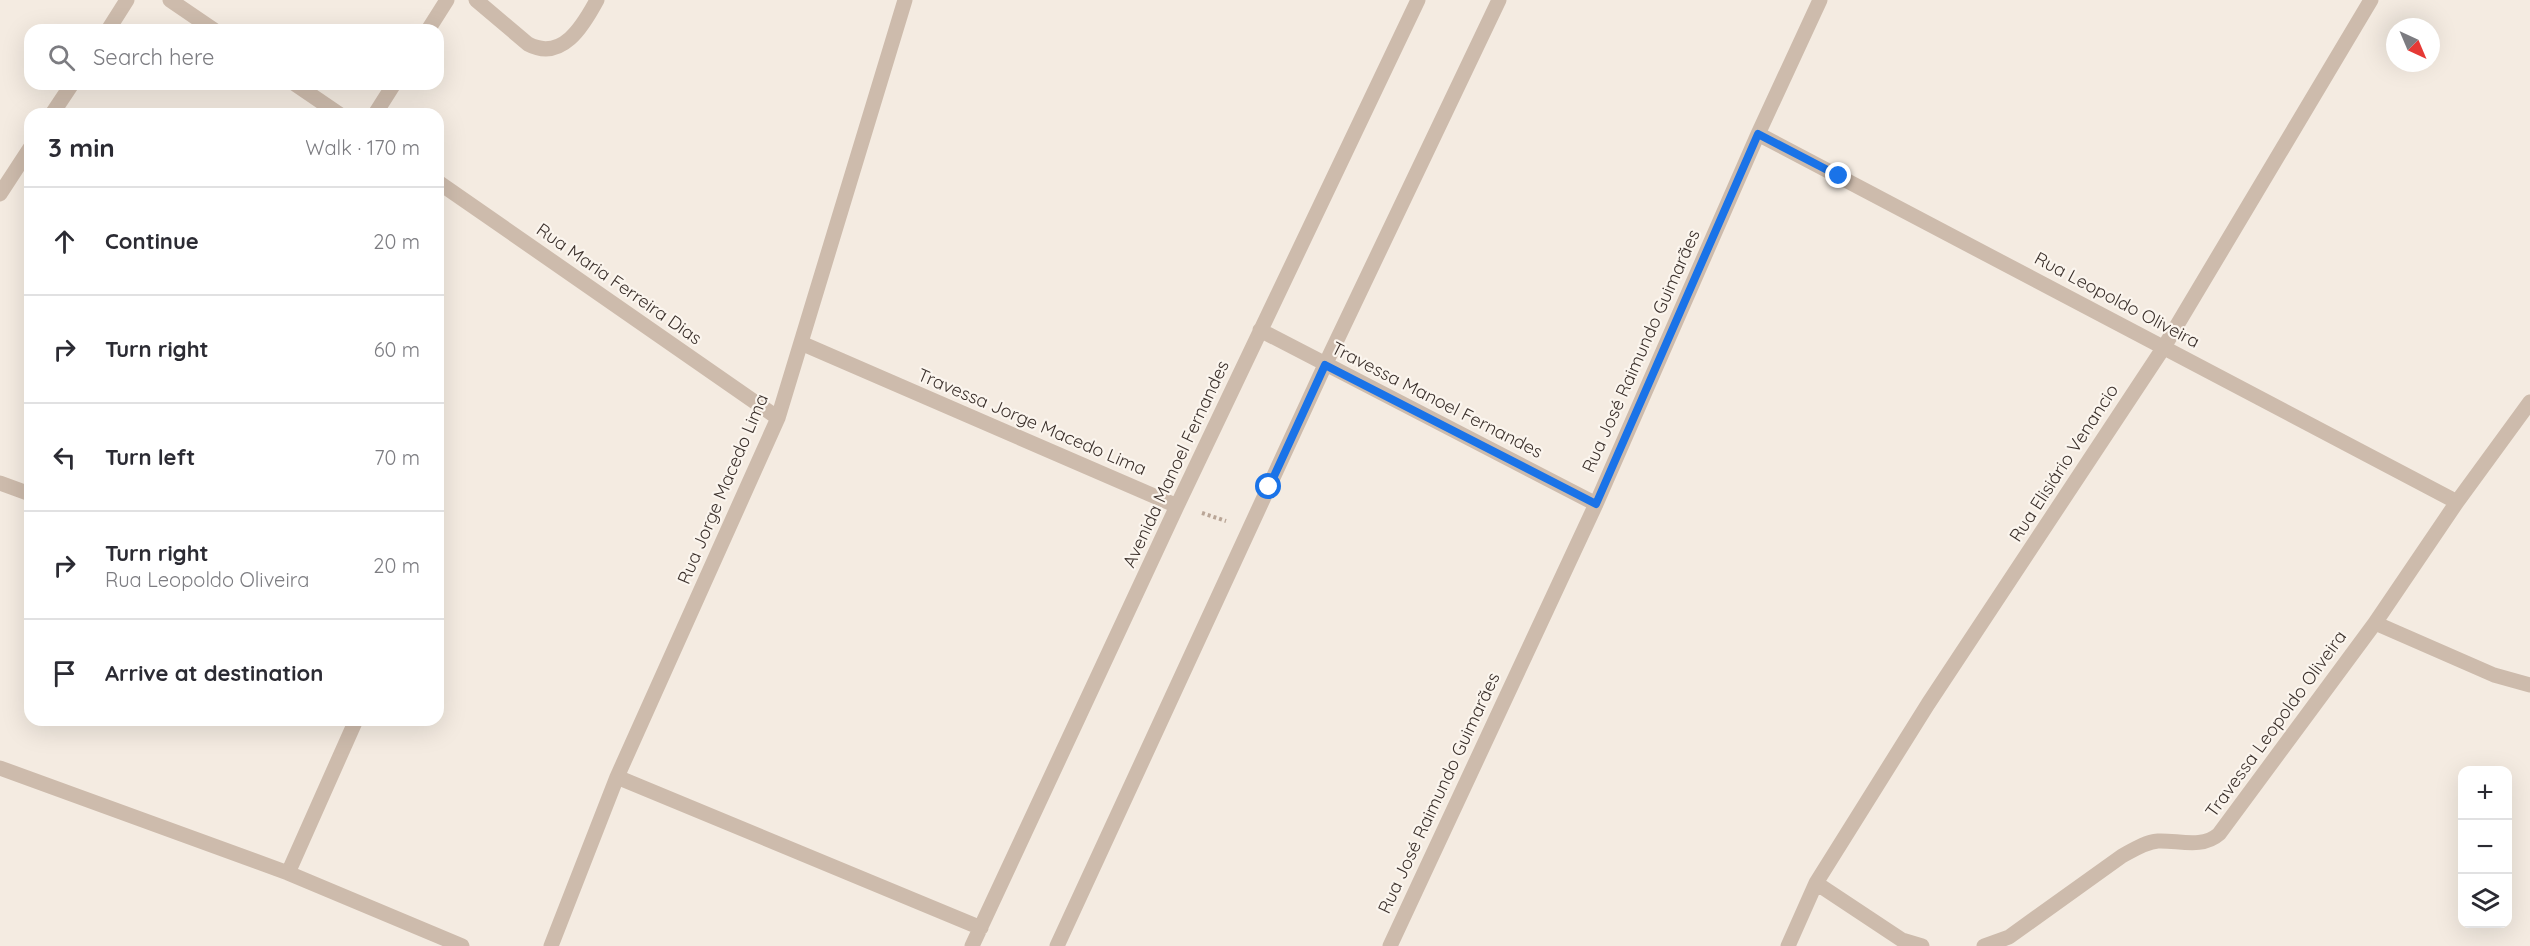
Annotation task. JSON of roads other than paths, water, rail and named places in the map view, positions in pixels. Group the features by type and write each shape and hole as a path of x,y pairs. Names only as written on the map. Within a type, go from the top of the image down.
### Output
{"street":[{"path":"112,24 127,0"},
{"path":"170,0 205,24"},
{"path":"432,24 447,0"},
{"path":"476,0 537,49 551,49 577,34 597,0"},
{"name":"Rua Jorge Macedo Lima","path":"551,946 617,777 778,418 905,0"},
{"name":"Avenida Manoel Fernandes","path":"972,946 1177,506 1418,0"},
{"path":"1057,946 1325,365 1499,0"},
{"name":"Rua José Raimundo Guimarães","path":"1390,946 1596,504 1758,134 1820,0"},
{"name":"Rua Elisiário Venancio","path":"1788,946 1816,884 1928,704 2164,347 2371,0"},
{"path":"56,108 68,90"},
{"path":"304,90 330,108"},
{"path":"379,108 390,90"},
{"name":"Rua Leopoldo Oliveira","path":"1758,134 2457,502"},
{"path":"0,194 24,157"},
{"name":"Rua Maria Ferreira Dias","path":"444,186 778,418"},
{"name":"Travessa Manoel Fernandes","path":"1260,330 1596,504"},
{"name":"Travessa Jorge Macedo Lima","path":"801,343 1177,506"},
{"name":"Travessa Leopoldo Oliveira","path":"1984,946 2008,937 2122,856 2140,846 2156,841 2203,843 2219,834 2375,623 2457,502 2530,402"},
{"path":"0,483 24,492"},
{"path":"2375,623 2494,675 2530,685"},
{"path":"288,873 353,726"},
{"path":"0,768 288,873 462,946"},
{"path":"617,777 981,928"},
{"path":"1816,884 1902,939 1922,946"}]}
